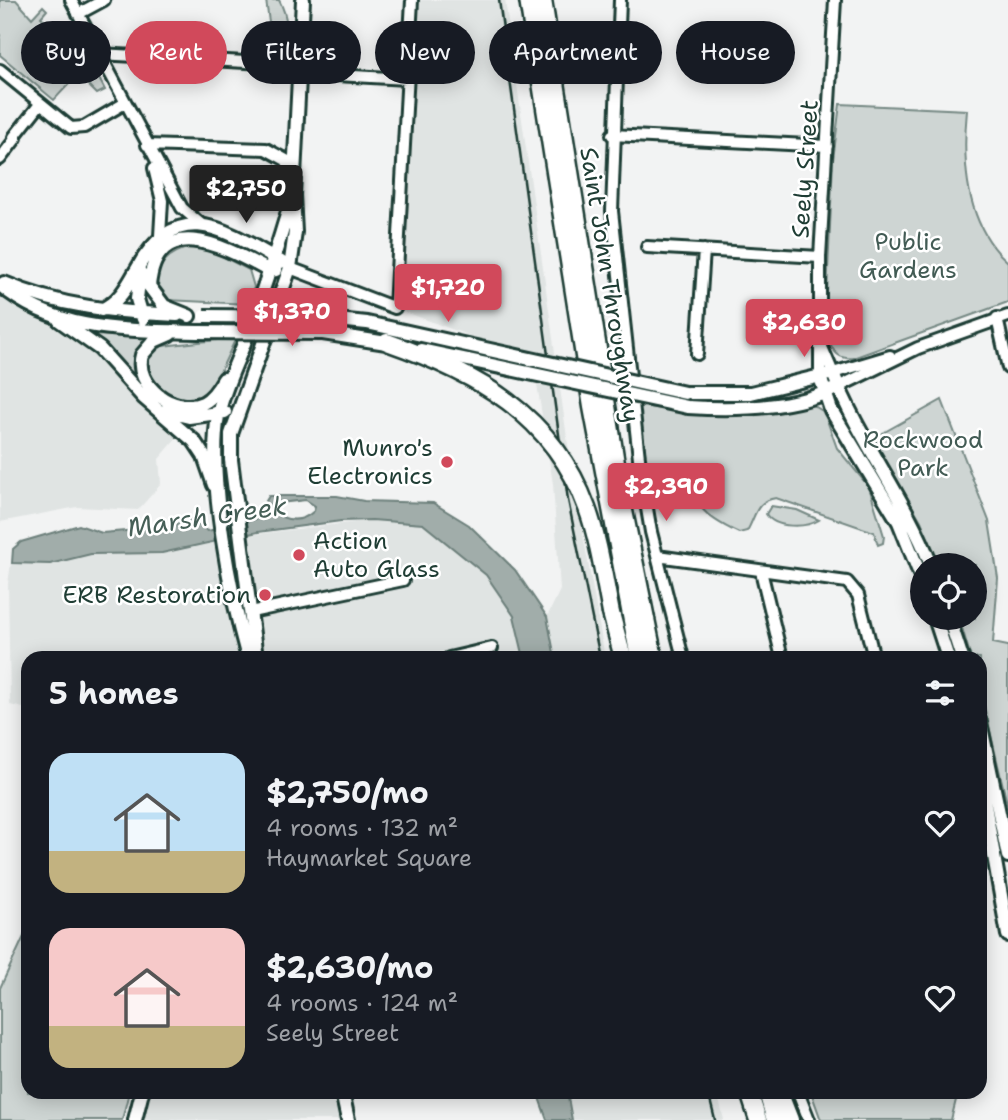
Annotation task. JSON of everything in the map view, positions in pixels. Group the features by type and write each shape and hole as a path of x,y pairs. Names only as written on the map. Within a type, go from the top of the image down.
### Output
{"highway":[{"name":"Saint John Throughway","path":"528,0 598,448 638,651"},
{"name":"Saint John Throughway","path":"543,0 622,501 653,651"},
{"path":"387,342 440,361 473,378 507,401 544,436 570,472 586,506 620,651"},
{"path":"751,1099 758,1120"},
{"path":"769,1099 775,1120"},
{"path":"782,1099 790,1120"}],"main road":[{"path":"302,21 303,0"},
{"path":"255,651 230,445 239,407 290,268 295,232 293,195 299,84"},
{"path":"246,651 238,624 226,550 215,441 218,414 272,265 293,195"},
{"path":"101,310 121,296 141,261 160,236 184,224 202,225 272,265"},
{"path":"189,316 164,306 149,286 161,254 172,246 196,239 208,240 272,265 290,268"},
{"path":"141,261 137,299 148,330"},
{"path":"0,283 46,299 101,310 189,316 308,317 367,323 687,400 751,393 827,375"},
{"path":"0,283 19,301 59,320 100,349 154,407 200,449 219,498"},
{"path":"59,320 86,327 198,332 299,332 387,342 687,400 740,407 824,393 838,387"},
{"path":"178,331 154,341 142,355 140,363 146,383 174,403 195,405 205,402 220,387 242,348"},
{"name":"Seely Street","path":"827,375 838,387 864,443 908,513 926,553"},
{"name":"Seely Street","path":"827,375 824,393 846,436 894,514 911,553"},
{"path":"154,407 181,416 218,414 239,407"},
{"path":"238,624 238,651"},
{"path":"939,630 946,651"},
{"path":"953,630 960,651"},
{"path":"987,756 1008,856"},
{"path":"987,816 1008,935"},
{"path":"135,1120 140,1099"},
{"path":"344,1099 348,1120"}],"street":[{"path":"71,0 82,21"},
{"path":"78,13 104,0"},
{"path":"411,21 412,0"},
{"path":"620,0 612,135 612,211 643,490 680,651"},
{"name":"Seely Street","path":"827,375 819,340 820,257 835,0"},
{"path":"111,55 241,65"},
{"path":"0,70 65,125 76,129 125,103"},
{"path":"111,77 182,208 202,225"},
{"path":"290,268 395,309 407,84"},
{"path":"0,159 40,104"},
{"path":"612,135 827,146"},
{"path":"147,145 266,149 286,160 294,175"},
{"path":"147,145 160,192 160,236"},
{"path":"647,247 820,257"},
{"path":"696,355 704,250"},
{"path":"827,375 918,348 1003,317 1008,369"},
{"path":"838,387 918,348"},
{"path":"657,556 843,580 850,584 858,595 872,651"},
{"path":"761,571 780,651"},
{"path":"251,612 403,580"},
{"path":"479,651 492,648"},
{"path":"801,1099 809,1120"}],"shaded area":[{"path":"412,0 505,0 508,21 489,21 489,84 517,84 571,466 604,651 554,651 547,617 560,590 553,484 532,353 470,336 400,310 414,84 475,84 475,21 418,21 419,13 411,9"},
{"path":"0,285 59,320 183,431 159,459 161,484 138,510 77,507 0,522"},
{"path":"269,496 337,496 364,501 433,503 469,525 515,570 547,617 554,651 522,651 514,616 486,575 423,524 372,520 341,521 258,532 162,553 91,554 50,564 12,563 13,549 21,542 79,525 102,533 173,527 187,517 208,531 255,519","holes":["306,500 315,506 314,511 303,518 292,519 269,509 271,504"]},
{"path":"372,520 423,524 486,575 514,616 522,651 255,651 240,536"},
{"path":"224,540 238,624 238,651 21,651 21,707 10,705 8,584 11,563 50,564 91,554 204,545"},
{"path":"140,1099 344,1099 348,1120 135,1120"},
{"path":"540,1099 568,1099 572,1120 547,1120"},
{"path":"568,1099 719,1099 724,1120 572,1120"}],"green space":[{"path":"0,0 16,0 32,18 43,6 47,10 41,17 45,21 21,21 21,72 0,55"},
{"path":"266,0 279,0 286,21 269,21"},
{"path":"35,84 69,84 54,100"},
{"path":"102,84 105,90 97,94 88,85"},
{"name":"Public Gardens","path":"840,104 967,110 965,150 970,192 983,230 1008,262 1008,302 853,358 845,358 834,351 826,316 833,160"},
{"path":"190,247 210,250 249,270 254,287 248,304 167,300 156,286 159,271 170,256"},
{"path":"91,335 148,337 135,359 135,371 140,384 138,386"},
{"path":"236,338 214,385 197,398 171,394 151,376 147,359 162,346"},
{"name":"Rockwood Park","path":"942,400 989,521 998,578 993,643 1008,646 1008,808 987,718 987,651 969,651 963,630 987,630 987,553 934,553 921,521 872,439"},
{"path":"811,404 824,412 837,448 869,487 884,536 883,543 878,545 874,532 776,498 764,502 747,531 739,533 716,521 701,508 693,490 690,465 647,467 639,406 710,415"},
{"path":"771,506 797,510 819,520 799,526 783,525 766,514"},
{"path":"21,943 21,1099 127,1099 122,1120 0,1120 0,988"},
{"path":"814,1099 956,1099 951,1120 821,1120"}],"railway":[{"path":"499,0 568,500 599,651"},
{"path":"710,1099 715,1120"}],"place":[{"name":"Munro's Electronics","path":"447,462"},
{"name":"Action Auto Glass","path":"299,555"},
{"name":"ERB Restoration","path":"265,595"}],"water label":[{"name":"Marsh Creek","path":"207,516"}]}
